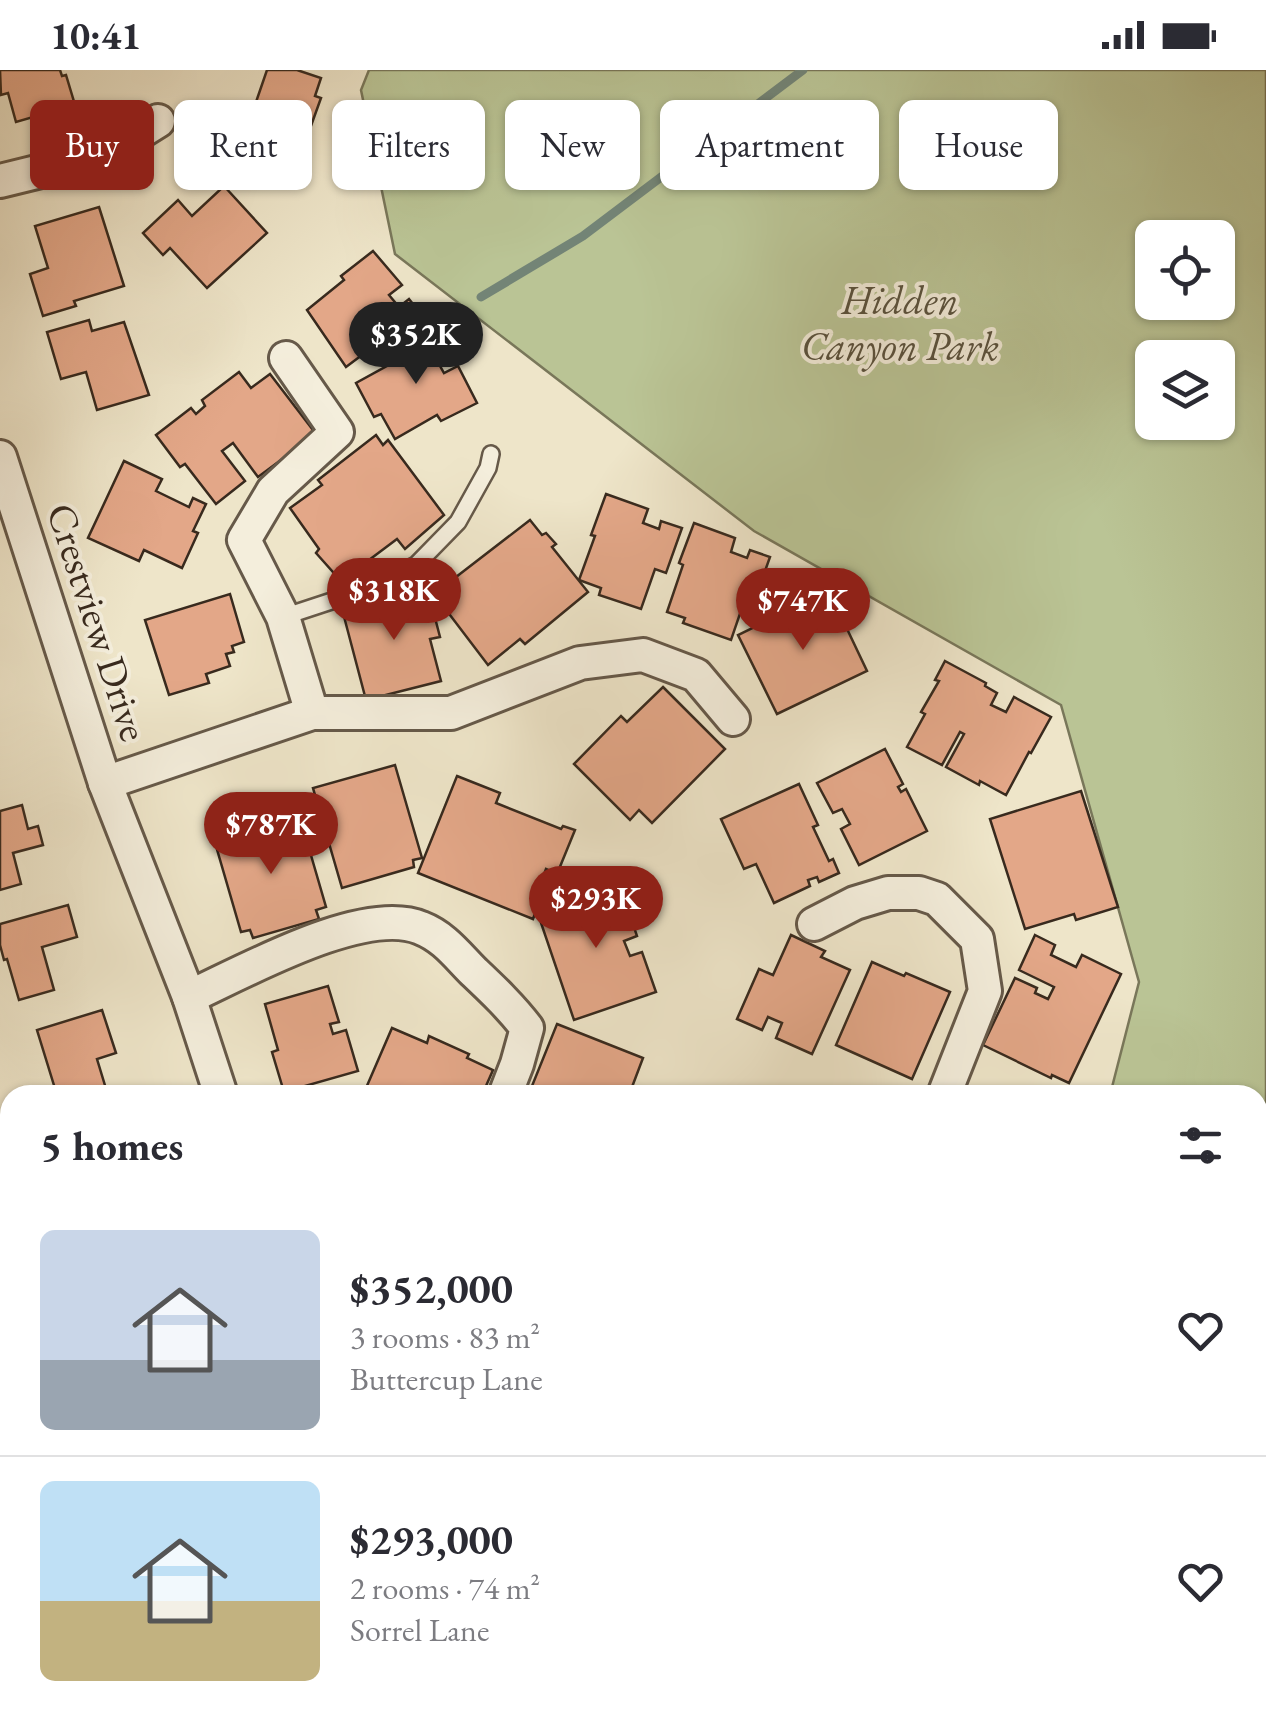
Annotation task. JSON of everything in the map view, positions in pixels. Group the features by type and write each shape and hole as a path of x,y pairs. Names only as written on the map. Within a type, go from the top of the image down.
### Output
{"street":[{"path":"0,181 102,156 158,121"},
{"path":"286,358 337,432 273,492 244,540 283,617 312,713"},
{"name":"Crestview Drive","path":"0,457 105,782 189,997 217,1085"},
{"path":"105,782 312,713 451,713 580,663 643,656 696,675 733,719"},
{"path":"814,924 855,903 888,892 919,893 937,899 977,939 984,991 948,1085"},
{"path":"189,997 324,935 392,922 418,926 444,940 512,1008 526,1028 508,1085"}],"lane":[{"path":"283,617 368,589 416,565 458,522 488,468 491,454"}],"green space":[{"name":"Hidden Canyon Park","path":"369,70 1266,70 1266,1085 1113,1085 1139,982 1061,705 754,531 395,254 382,190 485,190 485,100 363,100 361,90"}],"building":[{"path":"0,70 60,70 62,76 66,75 74,100 30,100 30,118 16,122 8,93 1,95"},
{"path":"267,70 297,70 321,78 315,96 321,98 312,123 312,100 257,100"},
{"path":"220,190 228,190 267,233 207,288 170,248 163,255 143,233 178,200 192,216"},
{"path":"99,207 124,286 74,301 76,306 43,316 30,274 48,268 35,226"},
{"path":"373,251 402,285 389,295 399,307 409,299 424,318 384,350 378,343 346,367 307,310"},
{"path":"89,320 92,331 124,322 149,395 97,410 86,372 61,379 47,332"},
{"path":"431,330 444,352 435,357 444,373 458,366 477,403 441,421 437,415 395,439 381,414 374,417 356,383 394,362 391,350"},
{"path":"239,372 251,388 270,374 316,434 258,477 233,443 222,451 245,481 216,504 156,435 191,408 196,414 205,406 202,400"},
{"path":"376,435 383,445 388,440 444,515 405,549 397,539 341,581 316,553 319,549 290,508 322,485 318,480"},
{"path":"124,461 162,479 156,491 189,507 193,498 206,504 182,568 144,550 139,561 88,538"},
{"path":"606,494 648,509 643,523 659,529 661,521 682,528 666,573 655,569 641,609 599,595 601,588 579,580"},
{"path":"530,520 556,544 552,547 588,592 525,644 520,639 488,665 434,594"},
{"path":"694,523 735,538 731,552 747,558 750,550 770,557 754,602 745,599 731,640 683,623 685,618 667,612"},
{"path":"427,587 440,637 430,639 441,681 366,700 342,609"},
{"path":"829,591 867,671 777,714 738,635"},
{"path":"230,594 244,642 232,646 234,652 226,654 230,666 206,674 209,683 169,695 145,620"},
{"path":"945,661 997,693 991,705 1006,712 1014,697 1051,717 1006,795 946,767 964,734 960,732 942,765 907,747 925,714 921,712 939,681 935,680"},
{"path":"663,687 725,749 652,823 639,810 630,820 574,764 621,716 627,722"},
{"path":"885,749 903,784 898,787 901,792 906,789 927,831 859,865 841,829 850,824 842,809 833,813 817,783"},
{"path":"395,765 422,858 413,860 414,867 342,888 313,788"},
{"path":"457,776 500,793 496,803 561,829 563,826 575,830 557,874 546,869 533,919 418,873"},
{"path":"799,784 818,825 813,827 839,873 819,882 817,877 808,880 810,886 774,903 756,864 744,869 721,819"},
{"path":"1081,791 1118,907 1076,920 1074,914 1025,929 990,819"},
{"path":"22,805 28,829 38,826 43,845 13,853 21,884 0,890 0,811"},
{"path":"299,814 326,907 316,910 319,919 253,938 250,930 241,932 214,839"},
{"path":"618,880 637,936 624,941 630,956 642,952 656,992 574,1020 538,914 579,900 577,893"},
{"path":"68,905 77,937 42,947 54,990 19,1000 0,945 0,924"},
{"path":"791,935 825,951 821,957 850,970 812,1054 776,1038 782,1023 768,1017 762,1030 737,1019 759,969 773,975"},
{"path":"1035,935 1055,945 1051,955 1076,967 1082,955 1121,974 1069,1083 983,1045 1015,978 1037,988 1035,993 1048,999 1054,987 1019,970"},
{"path":"872,962 950,992 912,1079 836,1045"},
{"path":"328,986 339,1022 330,1024 333,1034 346,1030 358,1071 309,1085 282,1085 272,1052 278,1050 265,1004"},
{"path":"102,1010 116,1053 97,1059 105,1085 54,1085 37,1030"},
{"path":"557,1024 643,1058 633,1085 532,1085"},
{"path":"392,1028 427,1043 429,1036 493,1070 486,1085 367,1085"}],"waterway":[{"path":"481,297 583,236 803,70"}]}
